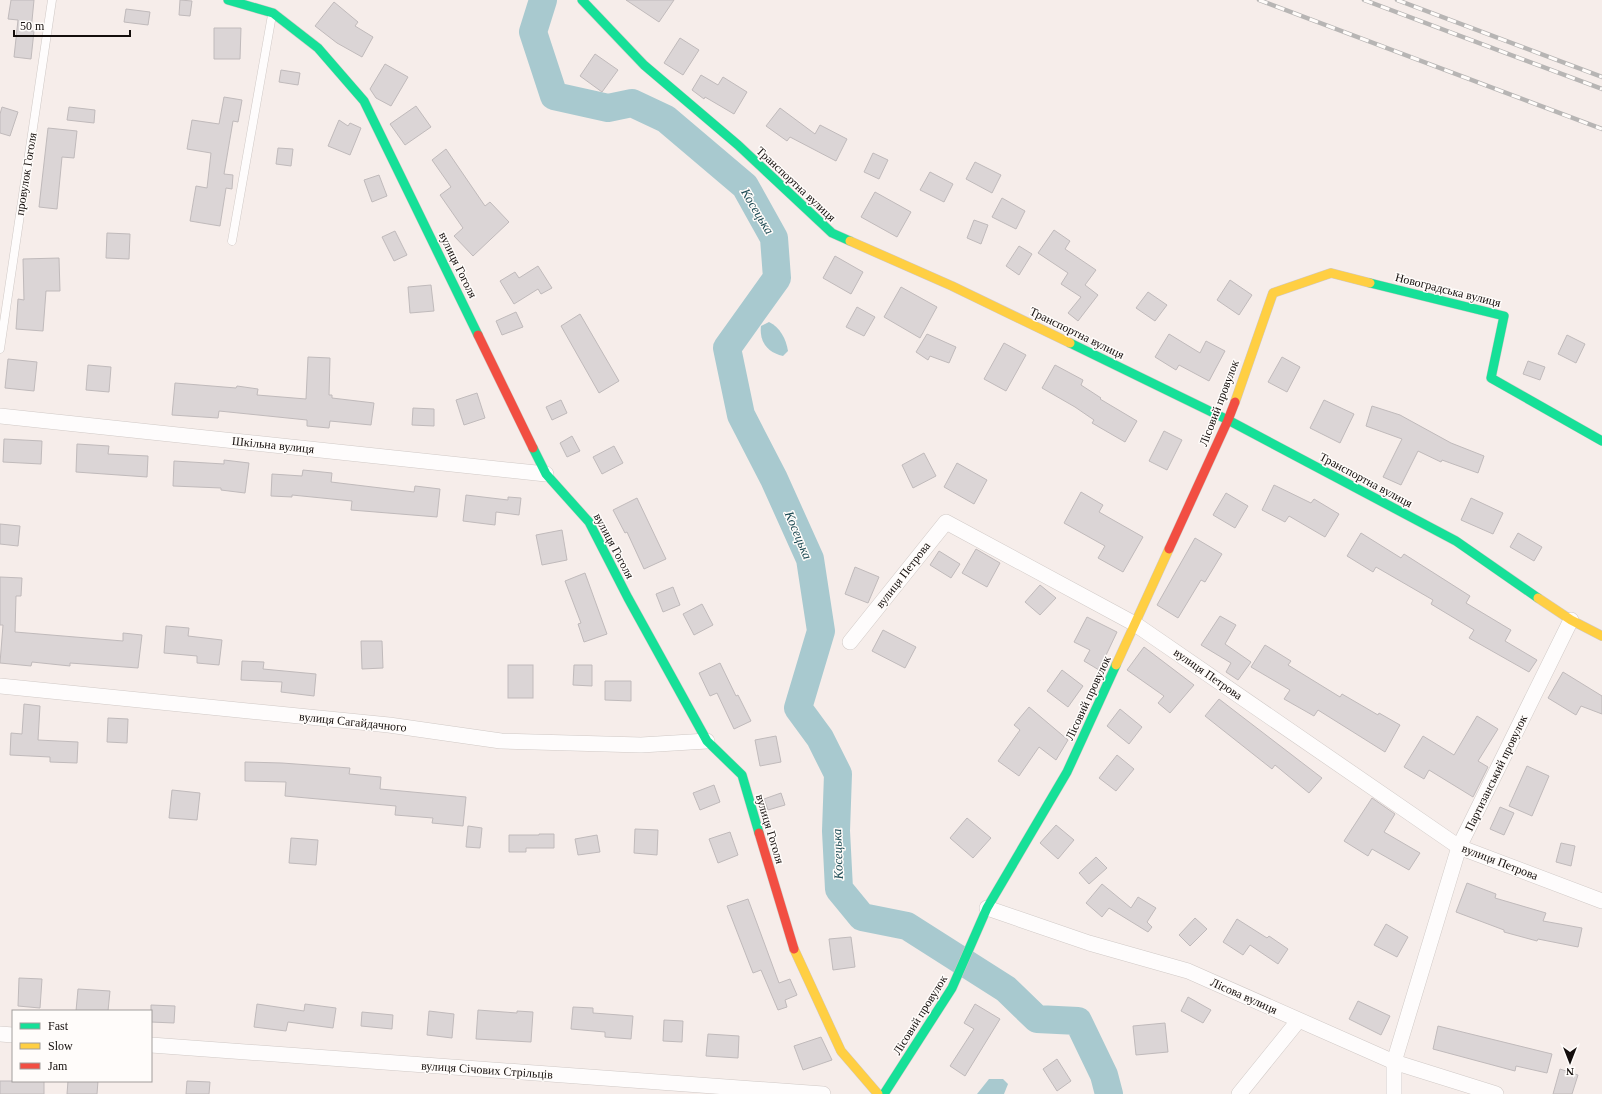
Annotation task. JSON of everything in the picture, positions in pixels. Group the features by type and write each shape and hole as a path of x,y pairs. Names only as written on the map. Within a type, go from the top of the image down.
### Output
{"street":[{"name":"вулиця Гоголя","path":"228,0 273,13 318,48 364,101 546,474 589,522 628,598 707,741 742,776 796,955 841,1051 878,1094"},
{"name":"Транспортна вулиця","path":"582,0 644,65 738,145 832,233 952,286 1228,420 1456,541 1571,620 1602,636"},
{"name":"Новоградська вулиця","path":"1273,293 1331,273 1504,316 1491,378 1602,441"},
{"name":"Лісовий провулок","path":"884,1094 952,988 988,908 1067,772 1228,420 1273,293"},
{"name":"Шкільна вулиця","path":"0,416 546,474"},
{"name":"вулиця Петрова","path":"850,642 946,522 1135,624 1459,847 1602,901"},
{"name":"Партизанський провулок","path":"1394,1094 1394,1062 1459,847 1571,620"},
{"name":"вулиця Сагайдачного","path":"0,686 389,725 500,741 641,745 707,741"},
{"name":"Лісова вулиця","path":"988,908 1089,943 1188,971 1298,1021 1394,1062 1496,1094"},
{"path":"1239,1094 1298,1021"},
{"path":"0,1034 12,1035"},
{"name":"вулиця Січових Стрільців","path":"152,1045 823,1094"}],"lane":[{"name":"провулок Гоголя","path":"0,349 52,0"},
{"path":"232,241 273,13"}],"water":[{"path":"769,322 779,330 786,342 788,351 783,356 773,352 763,342 761,337 761,326"},
{"path":"989,1079 1003,1079 1008,1084 1004,1094 977,1094"}],"building":[{"path":"11,0 34,0 31,31 34,31 31,59 14,57 18,20 8,19"},
{"path":"180,0 192,1 190,16 179,15"},
{"path":"626,0 674,0 659,22"},
{"path":"334,2 358,22 355,26 373,37 362,57 337,43 315,26"},
{"path":"126,9 150,12 148,25 124,22"},
{"path":"214,28 241,28 240,59 214,59"},
{"path":"680,38 699,50 683,75 664,63"},
{"path":"595,54 618,70 602,92 580,76"},
{"path":"385,64 408,77 391,106 376,98 370,89"},
{"path":"281,70 300,73 298,85 279,82"},
{"path":"701,75 718,85 723,77 747,92 734,114 705,97 704,99 692,90"},
{"path":"224,97 242,100 238,122 233,121 224,174 233,175 232,189 226,188 220,226 190,221 196,186 207,188 211,153 187,149 192,120 219,124"},
{"path":"416,106 431,127 405,145 390,124"},
{"path":"2,107 18,112 10,136 0,133 0,114"},
{"path":"69,107 95,110 94,123 67,120"},
{"path":"780,108 815,134 820,125 847,139 836,161 790,137 787,141 766,126"},
{"path":"339,120 348,126 350,123 361,128 350,155 328,146"},
{"path":"48,128 77,131 74,158 62,157 57,209 39,207"},
{"path":"278,148 293,149 291,166 276,164"},
{"path":"446,149 485,206 490,202 509,222 473,256 454,236 463,228 440,195 451,187 432,160"},
{"path":"873,153 888,160 879,179 864,172"},
{"path":"975,162 1001,175 992,193 966,179"},
{"path":"930,172 953,184 944,202 920,190"},
{"path":"379,175 387,196 372,202 364,180"},
{"path":"875,192 911,212 897,237 861,217"},
{"path":"1002,198 1025,211 1016,229 992,217"},
{"path":"974,220 988,225 981,244 967,238"},
{"path":"1054,230 1070,241 1065,249 1096,270 1085,285 1098,295 1078,321 1068,313 1081,297 1061,284 1068,273 1038,253"},
{"path":"395,231 407,255 394,261 382,237"},
{"path":"107,233 130,234 129,259 106,258"},
{"path":"1019,246 1032,254 1019,275 1006,266"},
{"path":"835,256 863,272 851,294 823,278"},
{"path":"59,258 60,291 46,291 43,331 16,329 18,299 24,300 23,259"},
{"path":"538,266 552,288 541,294 538,289 514,304 500,281 515,272 519,278"},
{"path":"1230,280 1252,295 1239,315 1217,300"},
{"path":"431,285 434,311 410,313 408,287"},
{"path":"901,287 937,307 920,338 884,317"},
{"path":"1148,292 1167,305 1155,321 1136,308"},
{"path":"857,307 875,317 864,336 846,327"},
{"path":"516,312 523,327 502,335 496,321"},
{"path":"580,314 619,381 599,393 561,326"},
{"path":"927,334 956,347 949,363 930,356 928,360 916,352"},
{"path":"1169,334 1200,353 1206,341 1225,351 1209,381 1179,365 1176,370 1155,357"},
{"path":"1567,335 1585,344 1576,363 1558,354"},
{"path":"1004,343 1026,355 1006,391 984,379"},
{"path":"308,357 330,358 329,395 332,395 332,398 374,403 371,425 330,421 329,428 307,426 307,420 219,411 218,418 172,415 175,383 236,388 237,386 258,389 257,395 306,399"},
{"path":"1282,357 1300,367 1287,392 1268,382"},
{"path":"8,359 37,362 34,391 5,388"},
{"path":"1528,361 1545,367 1540,380 1523,374"},
{"path":"88,365 111,367 109,392 86,390"},
{"path":"1055,365 1083,380 1081,385 1101,398 1100,399 1137,421 1125,442 1092,423 1094,420 1075,407 1042,388"},
{"path":"477,393 485,418 464,425 456,400"},
{"path":"561,400 567,413 552,420 546,407"},
{"path":"1324,400 1354,414 1340,443 1310,428"},
{"path":"1372,406 1400,415 1451,443 1484,456 1478,473 1442,460 1441,462 1418,451 1401,485 1383,477 1402,439 1366,426"},
{"path":"413,408 434,409 434,426 412,425"},
{"path":"1164,431 1182,440 1167,470 1149,461"},
{"path":"572,436 580,451 567,457 560,443"},
{"path":"4,439 42,441 41,464 3,462"},
{"path":"77,444 109,446 108,454 148,456 147,477 76,472"},
{"path":"614,446 623,463 602,474 593,457"},
{"path":"924,453 936,476 913,488 902,465"},
{"path":"224,460 249,463 245,493 221,490 221,488 173,486 174,461 224,464"},
{"path":"957,463 987,480 974,504 944,487"},
{"path":"303,470 332,473 331,482 414,492 415,486 440,489 437,517 351,510 352,501 292,495 292,497 271,496 272,474 302,476"},
{"path":"1274,485 1311,503 1314,499 1339,514 1325,537 1289,516 1285,522 1262,510"},
{"path":"1081,492 1103,505 1099,512 1143,537 1123,572 1098,558 1105,546 1064,523"},
{"path":"1226,493 1248,506 1235,528 1213,515"},
{"path":"466,495 508,500 508,497 521,498 519,515 496,512 495,525 463,521"},
{"path":"637,498 666,559 644,569 627,532 625,533 613,510"},
{"path":"1471,498 1503,513 1493,534 1461,520"},
{"path":"0,524 20,526 18,546 0,544"},
{"path":"562,530 567,560 542,565 536,535"},
{"path":"1361,533 1401,558 1404,554 1470,596 1466,603 1511,630 1505,641 1537,660 1529,672 1469,638 1474,630 1431,604 1433,600 1376,567 1373,572 1347,556"},
{"path":"1518,533 1542,547 1534,561 1510,547"},
{"path":"1195,538 1222,554 1205,582 1201,580 1178,618 1157,605"},
{"path":"976,549 1000,563 987,587 962,573"},
{"path":"939,551 960,564 951,578 930,565"},
{"path":"855,567 879,577 868,603 845,594"},
{"path":"585,573 607,634 584,642 578,624 581,623 565,581"},
{"path":"0,577 22,578 21,596 16,596 15,632 123,641 123,633 142,635 138,668 70,663 70,666 32,662 31,666 0,663 3,625 0,625"},
{"path":"1040,585 1056,598 1040,615 1025,602"},
{"path":"673,587 680,605 663,612 656,594"},
{"path":"702,604 713,625 694,635 683,614"},
{"path":"1220,616 1236,625 1225,644 1251,662 1238,680 1226,672 1231,663 1201,645"},
{"path":"1087,617 1117,632 1099,670 1084,661 1090,650 1074,642"},
{"path":"166,626 189,628 188,636 222,640 219,665 197,663 197,656 164,653"},
{"path":"883,630 916,647 905,668 872,651"},
{"path":"361,641 382,641 383,668 362,669"},
{"path":"1265,645 1291,661 1288,665 1340,697 1342,694 1378,715 1379,713 1400,725 1385,752 1318,710 1314,716 1284,699 1290,690 1251,667"},
{"path":"1144,647 1194,685 1170,713 1158,703 1164,696 1127,670"},
{"path":"242,661 264,662 263,669 316,674 314,696 281,692 282,682 241,680"},
{"path":"720,663 736,696 738,695 751,721 734,729 717,693 710,696 699,673"},
{"path":"508,665 533,665 533,698 508,698"},
{"path":"574,665 592,665 592,686 573,685"},
{"path":"1062,670 1083,686 1068,707 1047,691"},
{"path":"1563,672 1602,696 1602,714 1581,706 1576,715 1548,698"},
{"path":"605,681 631,681 631,701 605,700"},
{"path":"1219,699 1322,778 1309,793 1275,765 1272,769 1205,716"},
{"path":"24,704 40,706 38,740 78,742 77,763 50,762 50,757 10,755 11,733 22,734"},
{"path":"1029,707 1068,740 1056,760 1039,747 1019,776 998,761 1020,730 1014,725"},
{"path":"1120,709 1142,727 1129,744 1107,726"},
{"path":"1477,716 1498,729 1478,761 1488,767 1473,797 1429,770 1424,779 1404,767 1423,736 1454,755"},
{"path":"108,718 128,719 127,743 107,742"},
{"path":"776,736 781,762 760,766 755,740"},
{"path":"1117,755 1134,769 1116,791 1099,778"},
{"path":"245,762 350,768 349,774 381,777 380,789 466,797 463,826 432,823 433,818 395,815 396,806 285,796 286,782 245,781"},
{"path":"1527,766 1549,776 1532,816 1509,806"},
{"path":"714,785 720,802 700,810 693,793"},
{"path":"172,790 200,793 197,820 169,818"},
{"path":"781,793 785,805 768,810 764,799"},
{"path":"1372,798 1395,814 1384,832 1420,853 1409,870 1372,849 1368,856 1344,841"},
{"path":"1500,807 1514,813 1504,835 1490,829"},
{"path":"967,818 991,838 973,858 950,838"},
{"path":"1056,825 1074,840 1058,859 1040,843"},
{"path":"468,826 482,828 480,848 466,847"},
{"path":"635,829 658,830 657,855 634,853"},
{"path":"730,832 738,855 718,863 709,839"},
{"path":"554,834 554,848 526,848 526,852 509,852 509,835"},
{"path":"597,835 600,852 578,855 575,839"},
{"path":"291,838 318,840 316,865 289,863"},
{"path":"1561,843 1575,846 1571,866 1556,862"},
{"path":"1096,857 1107,868 1089,884 1079,873"},
{"path":"1467,883 1496,894 1495,898 1546,913 1543,921 1582,928 1578,947 1538,939 1537,941 1504,932 1504,930 1456,912"},
{"path":"1102,884 1131,908 1138,897 1156,908 1147,922 1152,927 1148,932 1109,908 1102,917 1086,903"},
{"path":"748,899 779,983 790,979 797,995 785,1000 787,1007 778,1010 761,970 753,973 727,906"},
{"path":"1195,918 1207,929 1190,946 1179,935"},
{"path":"1237,919 1267,938 1269,936 1288,949 1278,964 1250,945 1243,955 1223,942"},
{"path":"1386,924 1408,937 1397,957 1374,945"},
{"path":"851,937 855,967 833,970 829,939"},
{"path":"19,978 42,979 40,1008 18,1006"},
{"path":"78,989 110,991 108,1010 76,1010"},
{"path":"1188,997 1211,1010 1203,1023 1181,1011"},
{"path":"1358,1001 1390,1016 1381,1035 1349,1019"},
{"path":"257,1004 304,1011 305,1004 336,1008 333,1028 288,1022 286,1031 254,1027"},
{"path":"975,1004 1000,1019 965,1076 950,1066 974,1029 964,1023"},
{"path":"151,1005 175,1006 174,1023 152,1022"},
{"path":"573,1007 593,1008 593,1013 633,1016 631,1039 605,1037 605,1032 571,1029"},
{"path":"478,1010 517,1013 517,1011 533,1012 531,1042 476,1039"},
{"path":"429,1011 454,1014 452,1038 427,1035"},
{"path":"362,1012 393,1015 392,1029 361,1026"},
{"path":"664,1020 683,1021 682,1042 663,1041"},
{"path":"1165,1023 1168,1052 1136,1055 1133,1026"},
{"path":"1438,1026 1552,1054 1547,1073 1516,1066 1515,1071 1433,1049"},
{"path":"708,1034 739,1036 738,1058 706,1056"},
{"path":"821,1037 832,1060 803,1070 794,1046"},
{"path":"1057,1059 1071,1081 1057,1091 1043,1069"},
{"path":"1560,1069 1578,1075 1572,1094 1553,1094"},
{"path":"0,1081 44,1082 44,1094 0,1094"},
{"path":"187,1081 210,1082 209,1094 186,1094"},
{"path":"68,1082 98,1082 97,1094 67,1094"}],"waterway":[{"name":"Косецька","path":"543,0 533,32 554,96 608,108 632,103 666,119 745,186 774,238 777,278 727,348 741,415 774,479 810,559 821,631 798,708 820,738 838,774 836,831 839,889 862,917 907,926 1006,989 1037,1019 1078,1021 1104,1075 1109,1094"}],"railway":[{"path":"1259,0 1602,129"},
{"path":"1364,0 1602,89"},
{"path":"1397,0 1602,77"}],"traffic: fast":[{"path":"228,0 273,13 318,48 364,101 478,335"},
{"path":"582,0 644,65 738,145 832,233 850,241"},
{"path":"1370,283 1504,316 1491,378 1602,441"},
{"path":"1070,343 1228,420 1456,541 1538,598"},
{"path":"533,448 546,474 589,522 628,598 707,741 742,775 759,833"},
{"path":"884,1094 952,988 987,908 1067,772 1116,665"}],"traffic: slow":[{"path":"850,241 952,286 1070,343"},
{"path":"1235,402 1273,293 1331,273 1370,283"},
{"path":"1116,665 1169,549"},
{"path":"1538,598 1571,620 1602,636"},
{"path":"794,949 841,1051 878,1094"}],"traffic: jam":[{"path":"478,335 533,448"},
{"path":"1169,549 1235,402"},
{"path":"759,833 794,949"}]}
